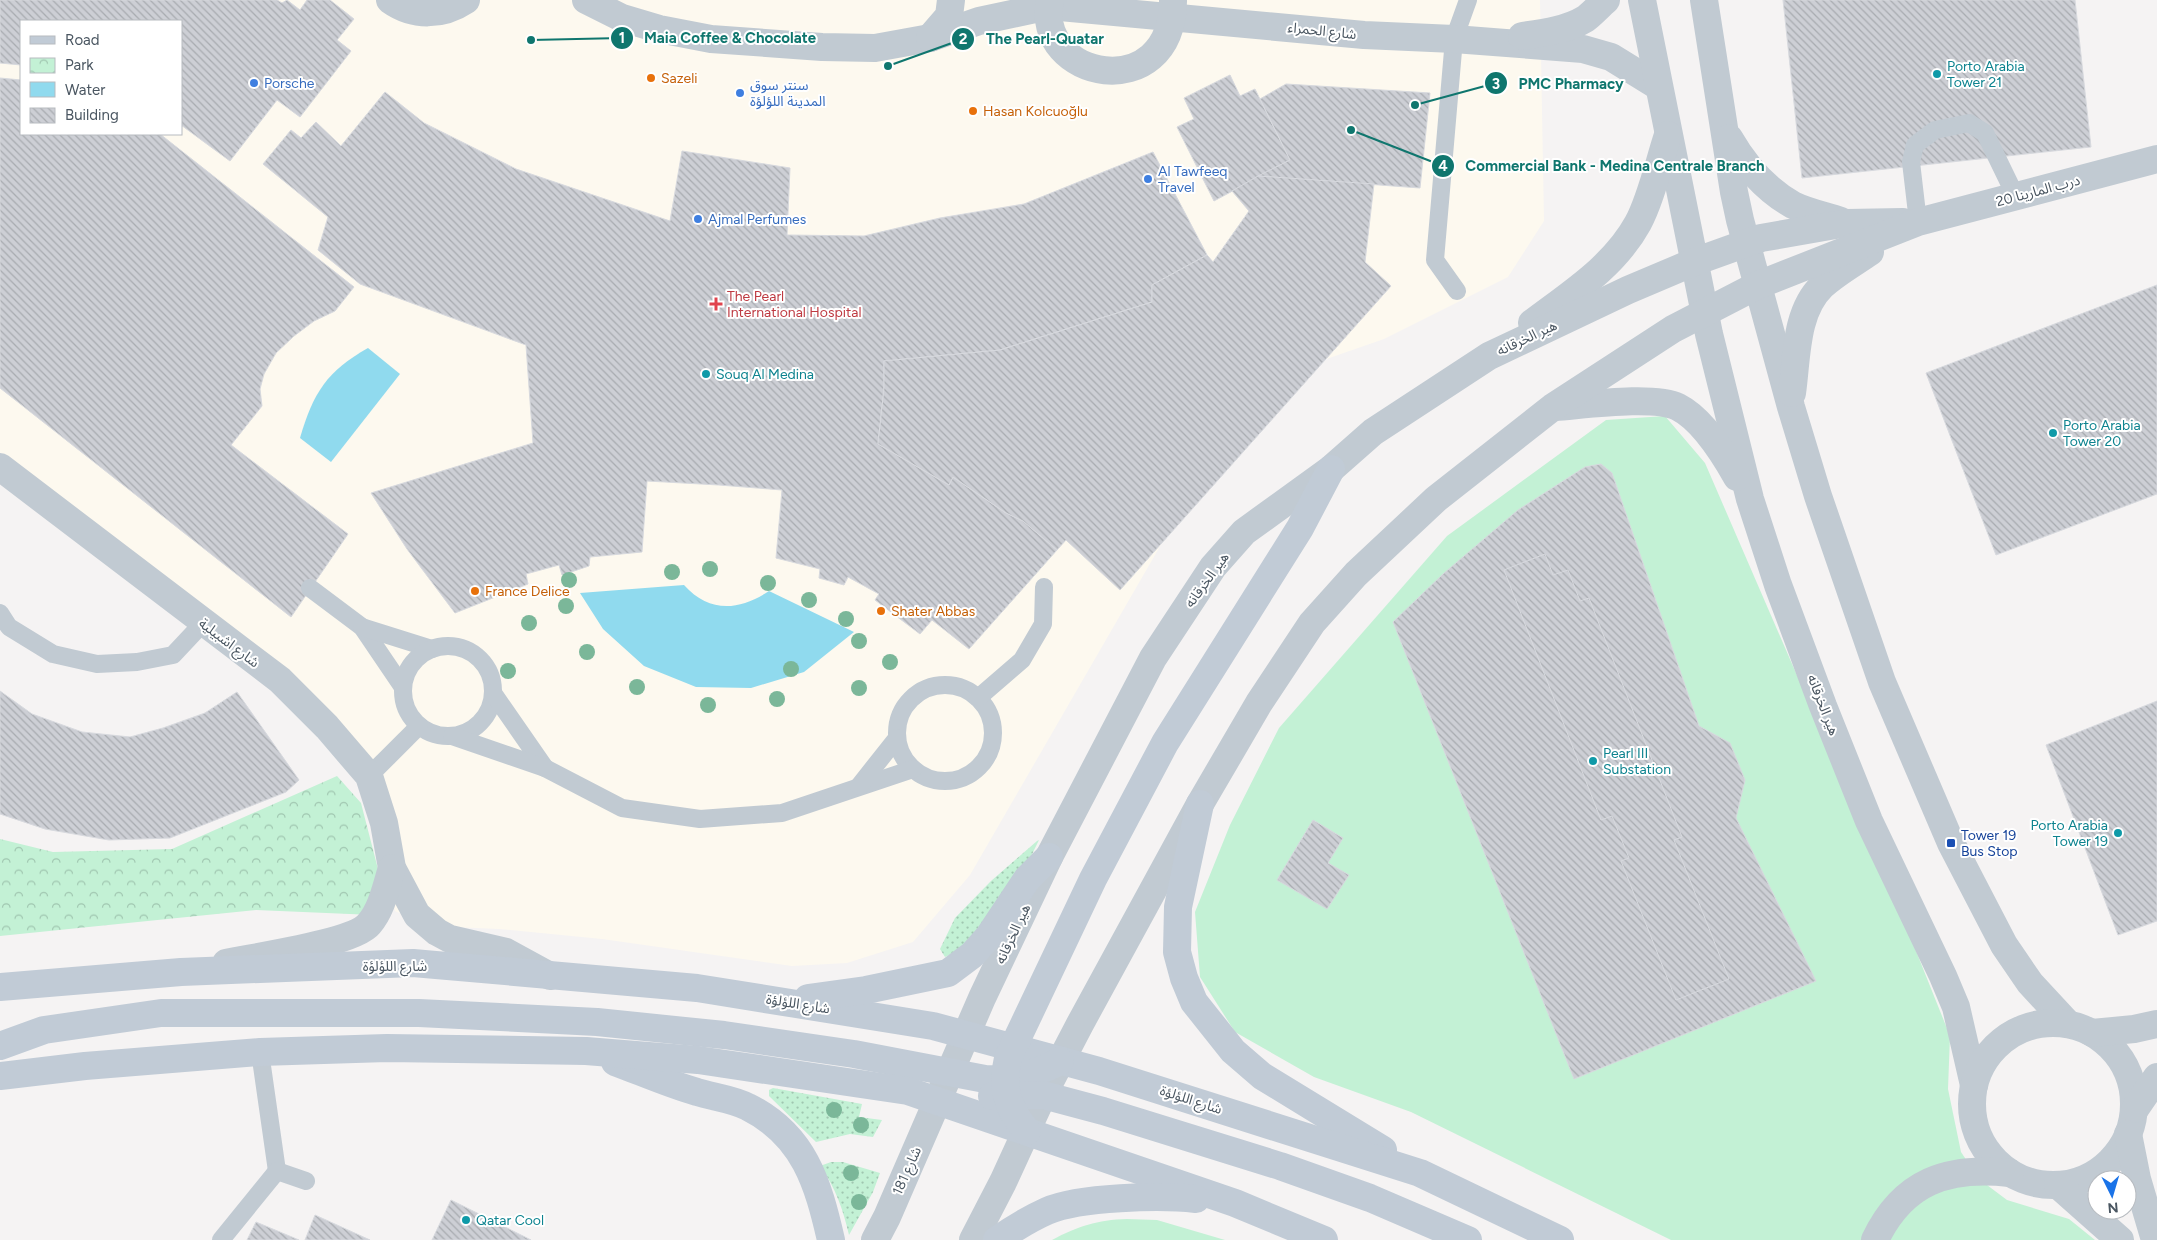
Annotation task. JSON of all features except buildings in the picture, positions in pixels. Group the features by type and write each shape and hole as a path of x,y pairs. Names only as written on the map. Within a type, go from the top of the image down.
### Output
{"main road":[{"path":"1027,1131 1010,1108 1005,1088 1008,1058 1093,879 1165,743 1300,528 1331,469"},
{"path":"1200,804 1185,871 1178,916 1177,952 1184,978 1194,1002 1233,1051 1262,1076 1420,1173"},
{"path":"780,1002 866,990 948,973 972,955 1027,879 1049,856"},
{"name":"شارع اللؤلؤة","path":"0,987 182,972 413,964 698,988 933,1026 1181,1096 1420,1173 1560,1240"},
{"path":"0,1046 44,1030 161,1013 419,1012 597,1022 724,1035 854,1054 950,1072 1005,1088 1103,1112 1280,1166 1370,1198 1468,1240"},
{"path":"0,1076 85,1066 260,1052 387,1048 586,1051 698,1060 908,1091 1235,1203 1324,1240"},
{"path":"586,1051 696,1092 747,1106 779,1126 801,1153 823,1207 831,1240"},
{"path":"938,1101 1005,1088 1060,1061"},
{"path":"997,1240 1020,1225 1048,1211 1095,1201 1189,1198 1235,1203"}],"street":[{"path":"390,0 416,12 429,13 454,8 466,0"},
{"name":"شارع الحمراء","path":"588,0 622,18 659,29 712,39 822,48 875,48 930,38 979,21 1046,2 1173,9 1238,22 1364,35 1584,49 1612,57 1658,86"},
{"path":"930,38 949,16 951,0"},
{"name":"شارع الحمراء","path":"1463,41 1541,34 1569,26 1586,18 1606,0"},
{"name":"هير الخرقانه","path":"1642,0 1704,312 1750,499 1781,594 1869,821 1956,1007 1974,1085"},
{"path":"1704,0 1734,192 1746,243 1791,407 1818,496 1882,682 1951,842 2004,945 2030,983 2080,1028 2111,1047 2125,1065 2132,1086 2131,1122 2137,1178 2155,1240"},
{"path":"1046,2 1055,36 1064,50 1075,61 1089,68 1105,72 1121,71 1136,66 1150,58 1165,40 1173,9"},
{"path":"1724,130 1750,169 1781,197 1794,206 1847,223"},
{"path":"1489,356 1590,279 1609,262 1625,243 1638,222 1668,134"},
{"name":"درب المارينا 20","path":"1758,285 1918,222 2157,159"},
{"path":"1791,407 1801,325 1809,304 1821,287 1838,274 1918,222"},
{"name":"درب المارينا 20","path":"1746,243 1783,233 1847,223 1918,222"},
{"name":"هير الخرقانه","path":"938,1101 1049,856 1153,658 1213,567 1244,532 1331,469 1373,432 1489,356 1628,290 1694,262 1746,243"},
{"path":"973,1240 1003,1182 1060,1061 1200,804 1259,703 1307,631 1350,581 1436,499 1553,407 1673,329 1758,285"},
{"path":"1553,407 1658,401 1678,407 1703,428 1719,448 1750,499"},
{"name":"شارع اشبيلية","path":"0,467 280,680 327,727 368,776 384,823 392,868 417,915 450,939 506,952 551,976"},
{"name":"شارع اشبيلية","path":"182,972 325,944 351,935 368,926 379,910 392,868"},
{"path":"2010,1173 1991,1156 1978,1135 1972,1110 1974,1085 1986,1057 2008,1036 2038,1024 2080,1028 2134,1029 2157,1024"},
{"path":"1875,1240 1886,1219 1901,1202 1919,1187 1940,1177 1962,1171 1986,1170 2010,1173 2033,1182 2058,1185 2080,1180 2100,1170 2116,1154 2131,1122 2157,1077"},
{"name":"شارع 181","path":"874,1240 887,1217 938,1101"},
{"path":"2058,1185 2120,1240"}],"lane":[{"path":"1457,291 1435,260 1468,0"},
{"path":"1918,222 1911,162 1914,145 1935,130 1970,123 1985,133 2016,197"},
{"path":"978,698 1022,660 1043,624 1044,587"},
{"path":"310,588 362,627 402,686 404,701 409,715 419,726 441,736 464,733 480,721 490,705 493,693 491,678 484,665 474,654 461,648 446,646 432,649 412,663 402,686"},
{"path":"0,613 9,627 53,654 97,664 137,662 172,655 203,623"},
{"path":"362,627 432,649"},
{"path":"948,685 964,689 978,698 988,711 992,727 992,744 986,759 974,771 960,779 943,781 927,778 913,769 899,749 897,738 898,721 905,706 917,694 932,687 948,685"},
{"path":"493,693 545,768"},
{"path":"368,776 419,726"},
{"path":"452,736 545,768 622,808 700,819 782,813 913,769"},
{"path":"859,786 897,738"},
{"path":"221,1240 277,1171 260,1052"},
{"path":"277,1171 306,1181"}],"shaded area":[{"path":"0,0 1540,0 1544,221 1508,277 1384,339 1295,370 1192,491 970,875 913,942 847,963 792,966 602,939 499,929 429,926 395,911 366,789 231,638 0,462"}],"green space":[{"path":"1665,416 1705,463 1912,941 1950,1036 1948,1089 1961,1152 1979,1179 2007,1200 2069,1219 2095,1240 1671,1240 1411,1112 1314,1077 1235,1032 1200,977 1195,912 1230,825 1279,728 1447,536 1606,420"},
{"path":"337,776 361,803 379,873 373,915 256,910 0,936 0,839 53,852 172,849"},
{"path":"1039,840 1009,901 958,951 945,957 940,949 955,918 991,881"},
{"path":"773,1088 862,1104 859,1117 882,1120 873,1137 850,1134 816,1142 769,1096 769,1090"},
{"path":"831,1162 843,1162 880,1173 873,1192 849,1235 838,1199 820,1166"},
{"path":"1127,1219 1157,1220 1225,1240 1052,1240 1088,1225"}],"water":[{"path":"368,348 400,374 331,462 300,438 305,422 316,396 332,375 342,365"},
{"path":"684,585 704,601 725,606 747,602 769,591 854,632 804,672 751,688 696,687 644,666 603,629 580,593"}],"place":[{"name":"Maia Coffee & Chocolate","path":"531,40"},
{"name":"The Pearl-Quatar","path":"888,66"},
{"name":"Porto Arabia Tower 21","path":"1937,74"},
{"name":"Sazeli","path":"651,78"},
{"name":"Porsche","path":"254,83"},
{"name":"سنتر سوق المدينة اللؤلؤة","path":"740,93"},
{"name":"PMC Pharmacy","path":"1415,105"},
{"name":"Hasan Kolcuoğlu","path":"973,111"},
{"name":"Commercial Bank - Medina Centrale Branch","path":"1351,130"},
{"name":"Al Tawfeeq Travel","path":"1148,179"},
{"name":"Ajmal Perfumes","path":"698,219"},
{"name":"The Pearl International Hospital","path":"716,304"},
{"name":"Souq Al Medina","path":"706,374"},
{"name":"Porto Arabia Tower 20","path":"2053,433"},
{"name":"France Delice","path":"475,591"},
{"name":"Shater Abbas","path":"881,611"},
{"name":"Pearl III Substation","path":"1593,761"},
{"name":"Porto Arabia Tower 19","path":"2118,833"},
{"name":"Tower 19 Bus Stop","path":"1951,843"},
{"name":"Qatar Cool","path":"466,1220"}]}
